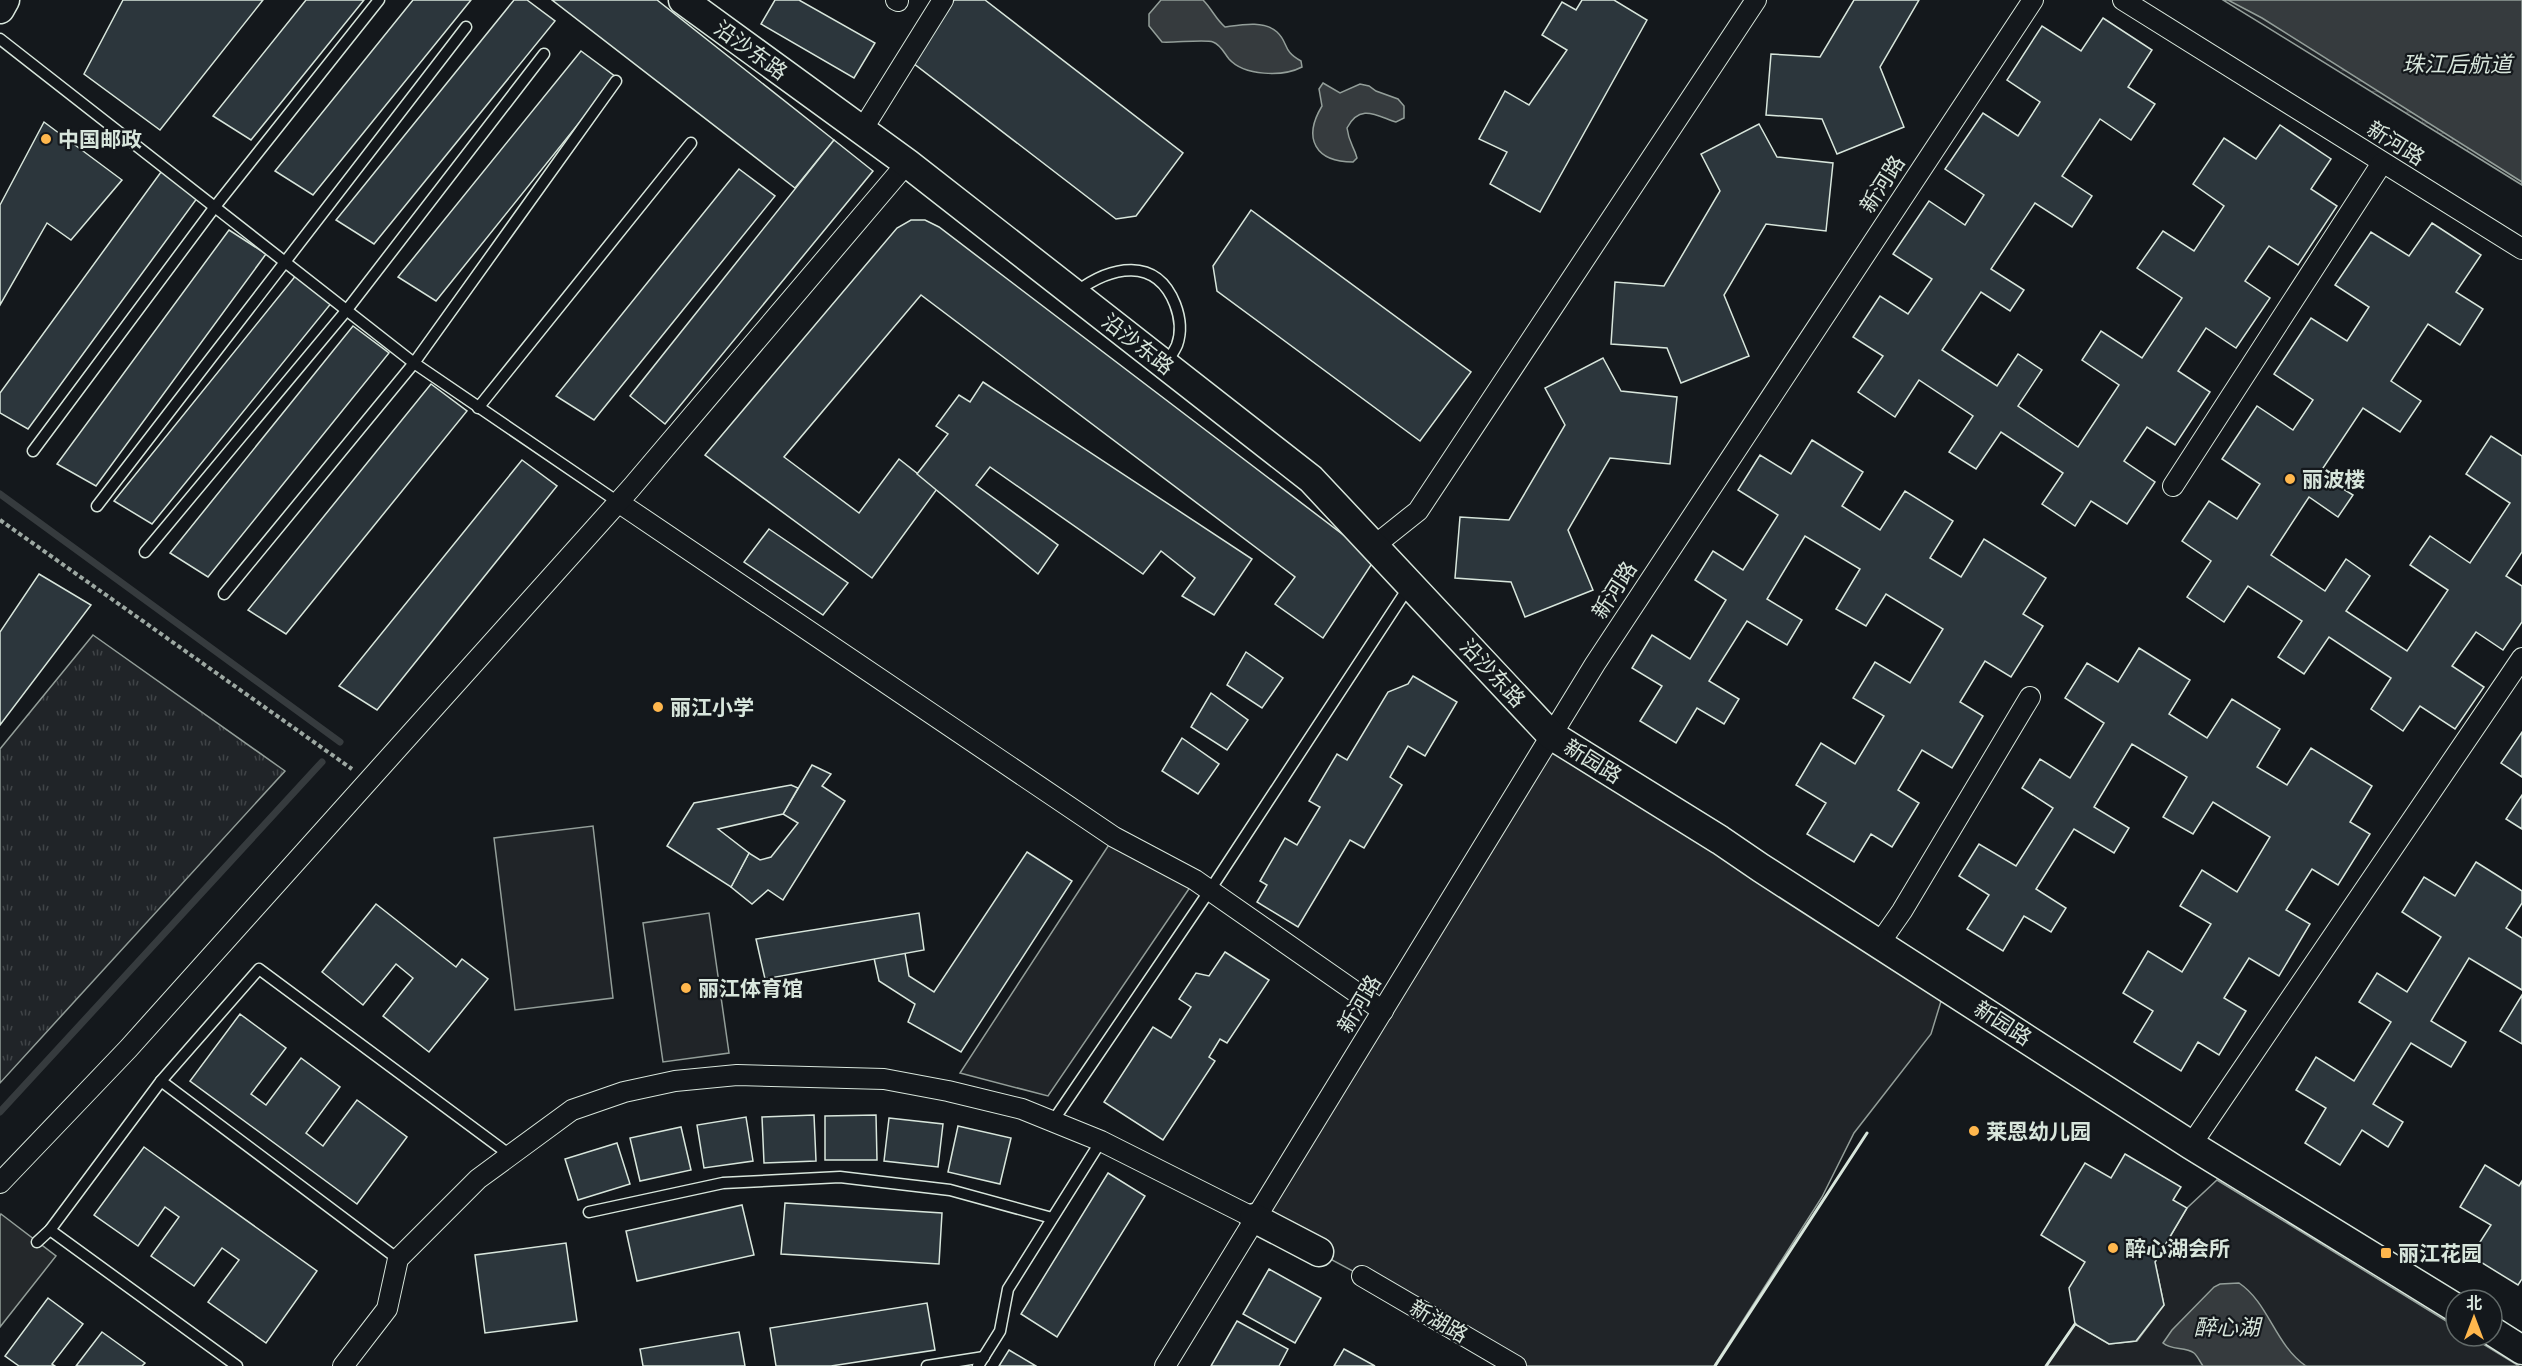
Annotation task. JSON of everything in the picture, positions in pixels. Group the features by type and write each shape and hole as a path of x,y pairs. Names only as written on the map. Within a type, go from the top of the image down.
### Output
{"street":[{"path":"0,9 5,0"},
{"name":"沿沙东路","path":"683,0 907,163 1311,479 1551,735"},
{"path":"862,130 943,0"},
{"path":"1374,546 1418,511 1756,0"},
{"name":"新河路","path":"1165,1366 1594,664 2033,0"},
{"name":"新河路","path":"2123,0 2522,249"},
{"path":"0,1183 128,1048 618,502 907,163"},
{"path":"2173,486 2382,163"},
{"path":"618,502 1114,837 1195,880 1383,1011"},
{"path":"2191,1145 2522,658"},
{"path":"1879,944 1902,911 2030,697"},
{"name":"新园路","path":"1551,735 1720,840 2191,1145 2444,1301"},
{"path":"343,1366 387,1309 398,1259 478,1179 572,1110 624,1092 675,1081 737,1076 884,1079 948,1091 1022,1109 1101,1141 1319,1252"},
{"name":"新湖路","path":"1362,1276 1516,1366"},
{"path":"2504,1339 2522,1350"}],"lane":[{"path":"33,451 214,208 379,0"},
{"path":"97,506 466,27"},
{"path":"0,39 414,363 618,502"},
{"path":"145,552 346,312 544,54"},
{"path":"225,594 414,363 616,81"},
{"path":"478,408 691,143"},
{"path":"1074,294 1092,280 1117,271 1139,270 1154,275 1170,291 1180,318 1178,343 1166,365"},
{"path":"1053,1121 1210,890 1410,584"},
{"path":"37,1242 50,1230 161,1081 259,969 510,1155"},
{"path":"161,1081 398,1259"},
{"path":"927,1366 981,1361 1000,1331 1008,1289 1101,1141"},
{"path":"590,1212 723,1183 840,1177 950,1190 1052,1218"},
{"path":"50,1230 237,1366"}],"path":[{"path":"0,520 368,781"}],"green space":[{"path":"2223,0 2276,0 2522,151 2522,185"},
{"path":"93,635 285,771 0,1083 0,749"},
{"path":"1550,737 1942,998 1931,1034 1854,1133 1822,1197 1714,1366 1516,1366 1362,1276 1254,1218"},
{"path":"593,826 613,998 515,1010 494,838"},
{"path":"1114,837 1195,880 1048,1096 960,1073"},
{"name":"丽江体育馆","path":"709,913 729,1053 663,1062 643,923"},
{"path":"2217,1180 2444,1320 2444,1348 2490,1348 2519,1366 2046,1366 2075,1324 2109,1344 2137,1341 2164,1305 2155,1262 2187,1208"}],"shaded area":[{"path":"1,1214 56,1256 0,1327 0,1216"}],"water":[{"path":"1161,0 1203,0 1225,27 1252,24 1272,28 1281,36 1291,54 1301,61 1302,67 1285,72 1254,72 1236,65 1213,42 1162,42 1149,26 1149,14"},
{"name":"珠江后航道","path":"2228,0 2522,0 2522,182 2262,18"},
{"path":"1323,83 1340,93 1360,84 1369,86 1398,99 1404,106 1404,118 1396,122 1369,113 1357,116 1347,128 1357,158 1353,162 1330,158 1316,146 1313,138 1316,118 1322,106 1319,89"},
{"name":"醉心湖","path":"2239,1283 2258,1301 2287,1347 2306,1366 2203,1366 2194,1353 2163,1343 2172,1330 2214,1287 2220,1284"}],"building":[{"path":"123,0 263,0 160,130 84,74"},
{"path":"306,0 364,0 251,140 213,116"},
{"path":"413,0 471,0 313,195 275,171"},
{"path":"514,0 527,0 555,21 374,244 336,220"},
{"path":"552,0 657,0 834,140 795,188"},
{"path":"775,0 799,0 875,43 854,78 761,24"},
{"path":"954,0 985,0 1183,153 1136,216 1116,219 913,63"},
{"path":"1582,0 1614,0 1647,20 1540,212 1490,184 1507,152 1479,139 1505,91 1529,105 1567,50 1542,35 1562,2 1576,10"},
{"path":"1854,0 1919,0 1880,67 1904,127 1837,154 1822,119 1766,115 1771,54 1820,57"},
{"path":"2103,18 2152,50 2128,87 2155,104 2131,140 2100,119 2062,176 2092,196 2072,227 2035,203 1991,269 2024,290 2010,311 1981,292 1942,350 1997,386 2018,354 2042,370 2018,406 2078,447 2119,385 2082,360 2101,331 2142,358 2182,298 2137,268 2163,231 2194,251 2224,206 2193,184 2224,138 2256,159 2280,125 2331,159 2311,189 2337,206 2298,265 2269,246 2245,281 2270,298 2236,348 2206,328 2178,371 2210,392 2175,445 2147,427 2124,461 2155,482 2127,524 2091,501 2075,526 2042,504 2063,473 2001,432 1976,469 1949,452 1973,416 1919,380 1895,417 1858,392 1883,356 1853,337 1880,296 1908,314 1932,279 1893,254 1929,201 1965,225 1984,195 1945,169 1983,113 2018,136 2040,102 2007,80 2042,26 2081,51"},
{"path":"581,51 616,77 436,301 398,277"},
{"path":"44,122 122,180 71,240 47,223 0,305 0,205"},
{"path":"1759,124 1777,157 1833,163 1826,231 1766,224 1724,295 1749,356 1681,383 1667,348 1611,344 1615,282 1664,286 1720,191 1701,154"},
{"path":"834,140 873,171 665,424 630,396"},
{"path":"739,169 775,196 594,420 556,396"},
{"path":"161,172 198,197 28,429 0,413 0,393"},
{"path":"1251,210 1471,372 1420,441 1217,291 1213,266"},
{"path":"911,220 925,220 939,227 1375,559 1323,638 1275,604 1295,577 921,295 784,457 859,513 899,459 937,489 872,578 705,455 897,228"},
{"name":"丽波楼","path":"2432,223 2481,255 2456,292 2483,309 2460,345 2428,324 2391,381 2421,401 2400,432 2363,408 2319,474 2353,495 2338,517 2309,497 2271,555 2325,591 2346,559 2370,576 2346,611 2407,651 2448,590 2410,565 2430,536 2470,563 2510,503 2466,474 2491,436 2522,456 2522,552 2506,576 2522,586 2522,622 2503,650 2476,632 2452,666 2484,687 2455,729 2420,706 2403,731 2371,709 2391,678 2329,637 2304,674 2278,657 2302,621 2248,586 2224,622 2187,597 2211,561 2182,541 2209,501 2237,519 2260,484 2222,459 2257,406 2293,430 2313,400 2274,374 2311,318 2347,341 2369,307 2335,285 2371,232 2409,256"},
{"path":"229,230 266,254 96,486 57,464"},
{"path":"297,274 333,301 152,524 114,501"},
{"path":"353,326 389,353 208,577 170,553"},
{"path":"1603,358 1621,391 1677,397 1670,464 1610,458 1568,530 1593,590 1525,617 1511,582 1455,578 1460,517 1509,520 1565,425 1545,388"},
{"path":"983,382 1252,559 1214,615 1182,596 1195,578 1161,551 1143,574 990,467 976,485 1058,545 1038,574 917,474 948,434 936,426 959,395 970,402"},
{"path":"431,384 467,411 286,634 248,610"},
{"path":"1812,440 1863,472 1842,506 1880,530 1905,491 1953,521 1930,558 1961,577 1984,539 2046,578 2023,614 2043,626 2011,677 1985,661 1960,702 1983,716 1952,768 1922,750 1898,790 1919,803 1892,847 1871,834 1854,862 1807,834 1826,803 1796,785 1821,743 1855,764 1884,716 1853,698 1875,662 1910,683 1943,629 1886,594 1866,626 1836,609 1860,569 1805,536 1767,599 1802,620 1787,645 1747,621 1709,681 1739,699 1724,724 1697,708 1676,743 1640,721 1662,686 1632,668 1652,635 1690,659 1726,600 1695,580 1713,551 1743,570 1778,515 1738,490 1760,455 1791,474"},
{"path":"522,460 557,486 377,710 339,686"},
{"path":"769,529 848,583 823,615 744,562"},
{"path":"39,574 91,605 0,725 0,632"},
{"path":"2139,648 2190,680 2169,714 2207,738 2232,699 2280,729 2257,767 2287,785 2311,748 2372,786 2350,822 2370,834 2338,885 2312,869 2286,910 2310,924 2279,976 2249,958 2224,998 2246,1011 2219,1055 2198,1042 2181,1071 2134,1042 2153,1011 2123,993 2148,951 2182,972 2211,924 2180,906 2202,870 2237,892 2270,837 2213,802 2193,834 2163,817 2187,777 2132,744 2094,807 2129,828 2114,853 2074,829 2036,889 2066,908 2051,932 2024,916 2003,951 1967,929 1989,895 1959,876 1979,844 2016,866 2053,808 2022,788 2040,759 2070,778 2104,723 2065,698 2087,663 2118,682"},
{"path":"1246,652 1283,678 1262,708 1227,685"},
{"path":"1413,676 1457,702 1425,756 1408,746 1390,777 1402,785 1364,848 1350,840 1298,927 1257,902 1267,885 1260,881 1285,838 1297,845 1320,807 1309,801 1337,754 1347,760 1388,692 1408,684"},
{"path":"1211,693 1248,720 1227,750 1191,727"},
{"path":"2522,732 2522,777 2501,763"},
{"path":"1182,738 1219,764 1198,794 1162,771"},
{"path":"812,765 831,774 822,786 845,801 783,900 768,890 752,904 731,887 749,853 760,860 771,857 798,823 783,814"},
{"path":"791,785 798,788 783,814 718,829 749,853 731,887 667,846 694,803"},
{"path":"2522,795 2522,829 2506,819"},
{"path":"1027,852 1072,881 961,1052 908,1022 915,1004 879,981 874,958 905,953 909,976 934,992"},
{"path":"2476,862 2522,891 2522,903 2506,928 2522,938 2522,990 2469,958 2431,1021 2466,1042 2451,1067 2411,1043 2373,1104 2403,1122 2388,1147 2362,1130 2340,1165 2305,1143 2326,1108 2296,1090 2316,1057 2354,1081 2391,1022 2359,1002 2377,973 2407,992 2441,937 2402,912 2424,877 2455,896"},
{"path":"376,904 456,967 462,959 488,979 429,1052 383,1016 413,978 396,964 363,1005 322,972"},
{"path":"919,913 924,950 765,979 756,939"},
{"path":"1225,952 1269,980 1227,1043 1220,1039 1209,1057 1215,1061 1163,1140 1104,1102 1153,1027 1171,1038 1191,1007 1179,999 1196,973 1209,976"},
{"path":"2522,995 2522,1044 2500,1031"},
{"path":"240,1014 286,1048 251,1094 266,1105 301,1058 340,1087 306,1133 323,1146 357,1100 407,1137 357,1204 190,1081"},
{"path":"814,1115 816,1161 764,1163 762,1117"},
{"path":"876,1115 877,1160 825,1160 825,1116"},
{"path":"746,1117 753,1161 704,1168 697,1125"},
{"path":"889,1118 943,1124 938,1167 884,1161"},
{"path":"958,1126 1011,1138 1000,1184 948,1172"},
{"path":"681,1127 691,1170 640,1181 630,1138"},
{"path":"617,1143 630,1184 578,1200 565,1159"},
{"path":"144,1147 317,1271 266,1343 208,1302 239,1260 222,1248 194,1286 151,1256 179,1217 165,1207 138,1246 94,1215"},
{"name":"醉心湖会所","path":"2125,1154 2181,1187 2173,1200 2187,1208 2155,1262 2164,1305 2136,1341 2109,1344 2075,1324 2069,1288 2085,1262 2041,1235 2085,1163 2111,1178"},
{"path":"2485,1165 2519,1186 2522,1181 2522,1279 2518,1285 2471,1256 2491,1225 2460,1207"},
{"path":"1108,1173 1145,1196 1057,1337 1021,1314"},
{"path":"785,1203 942,1213 939,1264 781,1254"},
{"path":"742,1205 754,1255 637,1281 626,1231"},
{"path":"566,1243 577,1321 485,1333 475,1255"},
{"path":"1269,1269 1321,1298 1295,1343 1243,1314"},
{"path":"48,1298 83,1324 52,1364 55,1366 19,1366 5,1356"},
{"path":"927,1303 935,1350 831,1366 776,1366 770,1328"},
{"path":"1237,1321 1288,1349 1279,1366 1211,1366"},
{"path":"102,1332 145,1363 142,1366 76,1366"},
{"path":"739,1332 745,1366 643,1366 640,1349"},
{"path":"1344,1349 1375,1366 1334,1366"},
{"path":"1009,1350 1036,1366 999,1366"}],"waterway":[{"path":"0,494 340,742"},
{"path":"0,1112 322,762"}],"wall":[{"path":"1715,1366 1867,1133"},
{"path":"2046,1366 2075,1324"}],"place":[{"name":"中国邮政","path":"46,139"},
{"name":"丽波楼","path":"2290,479"},
{"name":"丽江小学","path":"658,707"},
{"name":"丽江体育馆","path":"686,988"},
{"name":"莱恩幼儿园","path":"1974,1131"},
{"name":"醉心湖会所","path":"2113,1248"},
{"name":"丽江花园","path":"2386,1253"}]}
